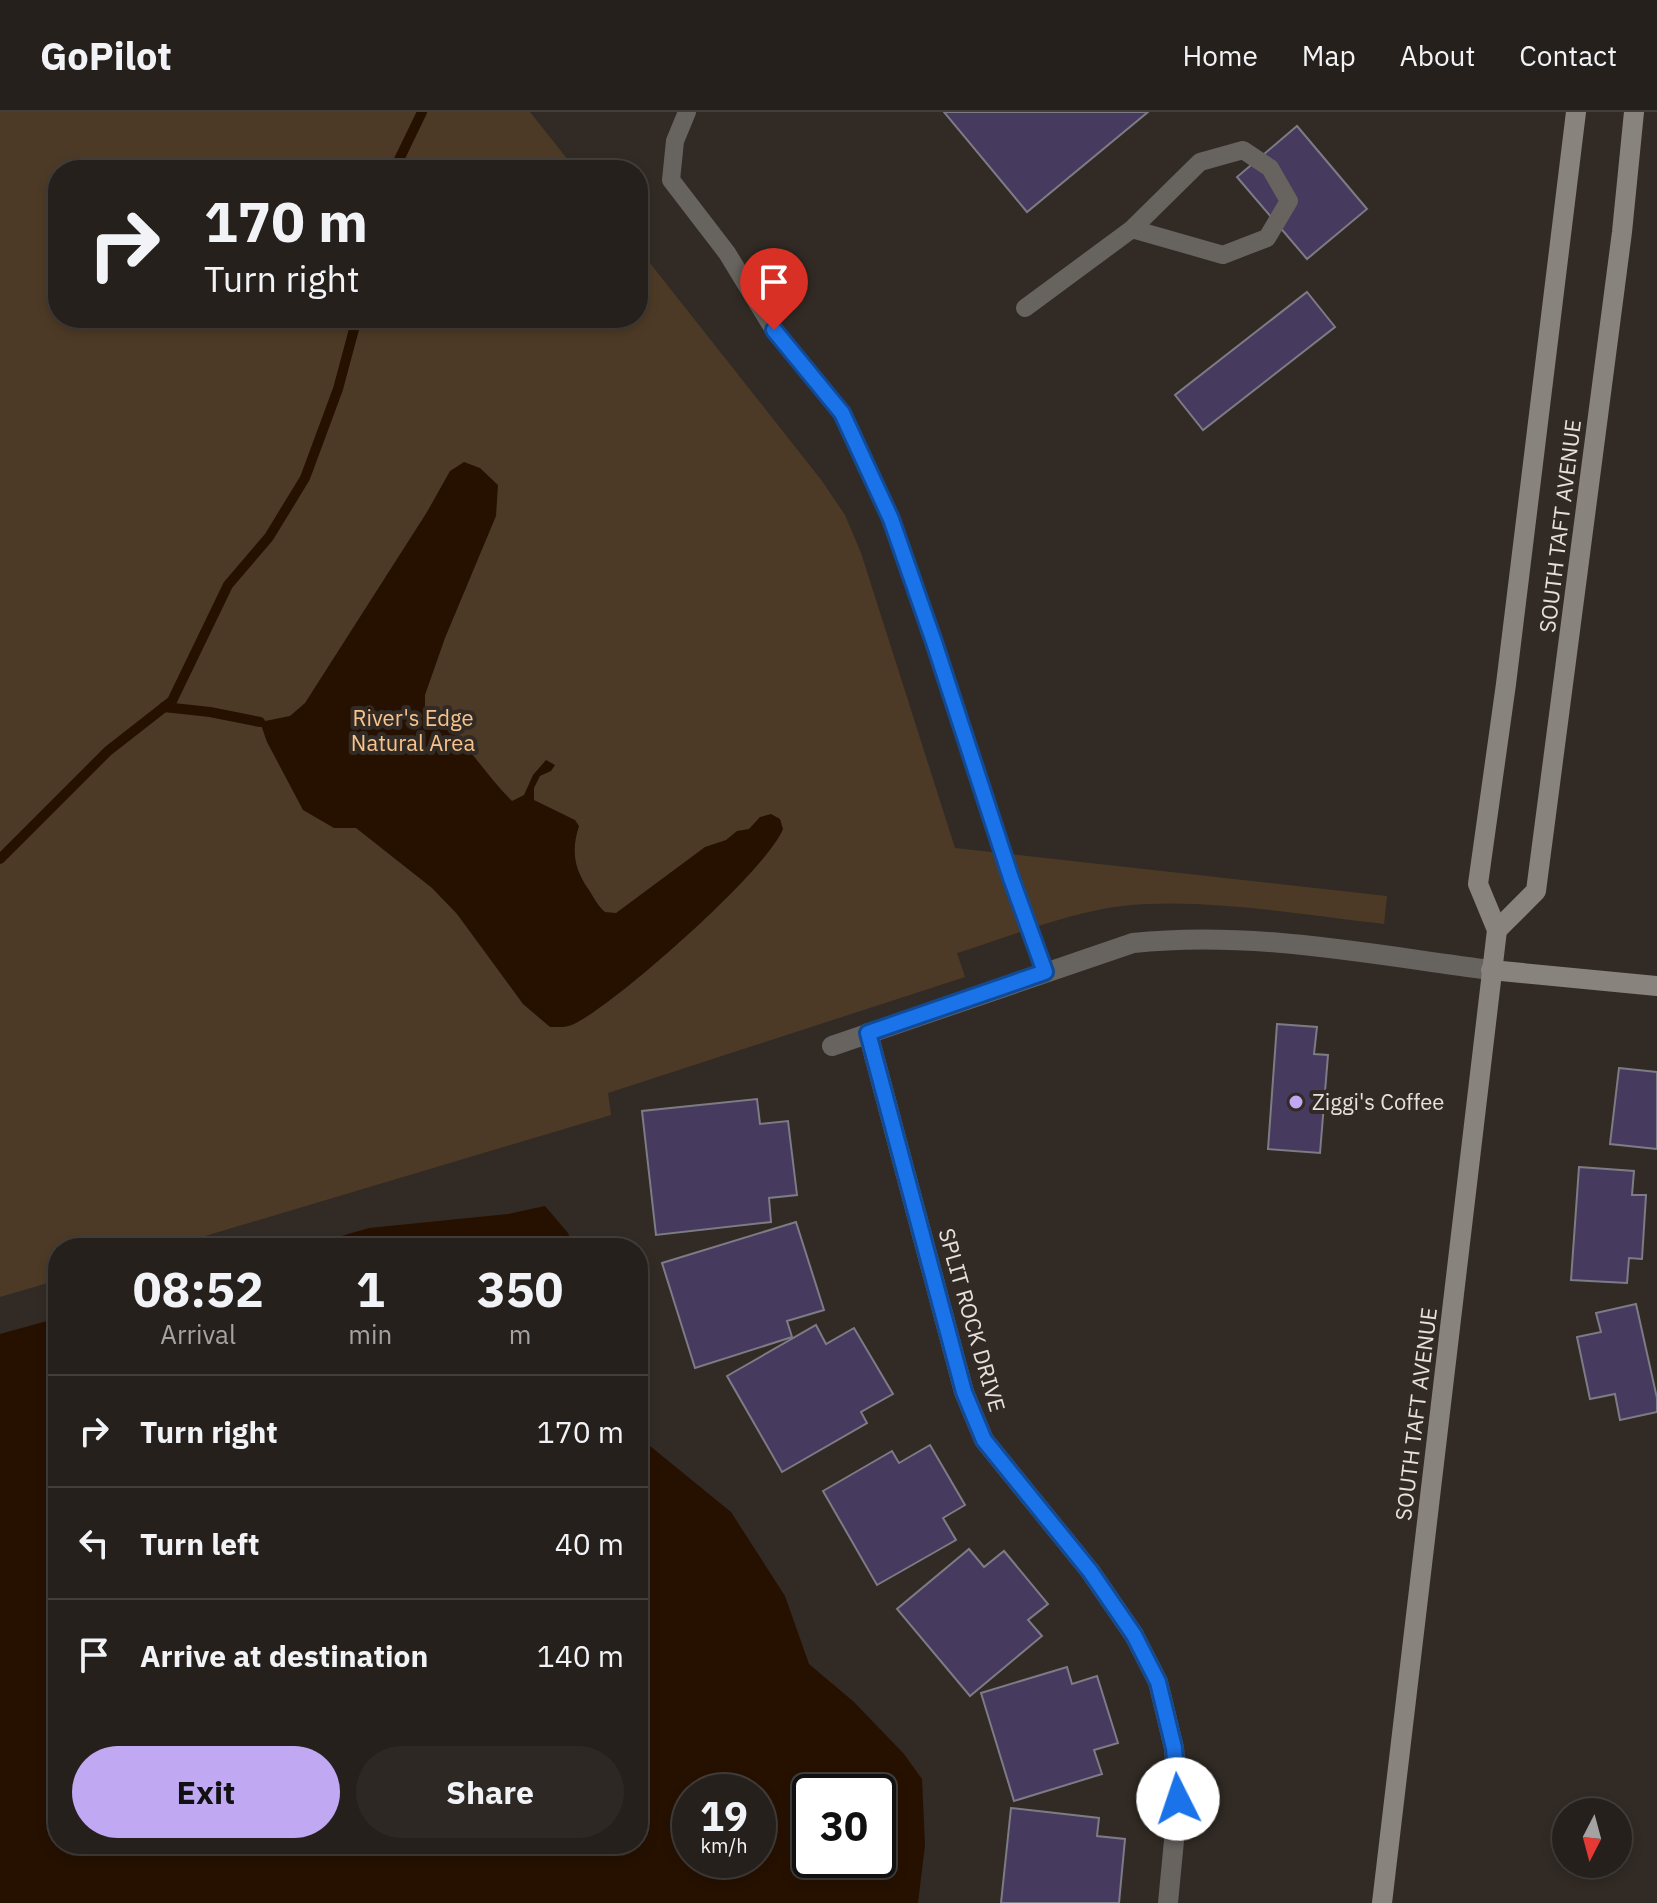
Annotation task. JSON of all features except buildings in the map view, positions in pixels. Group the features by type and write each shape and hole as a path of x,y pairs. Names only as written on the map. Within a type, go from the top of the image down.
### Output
{"main road":[{"name":"SOUTH TAFT AVENUE","path":"1382,1903 1497,930 1478,884 1506,684 1576,112"},
{"name":"SOUTH TAFT AVENUE","path":"1497,930 1536,891 1622,232 1634,112"},
{"path":"1491,970 1657,986"}],"street":[{"path":"832,1046 1133,943 1182,938 1255,941 1491,970"},
{"name":"SPLIT ROCK DRIVE","path":"868,1033 964,1392 984,1440 1090,1571 1134,1635 1158,1682 1174,1748 1178,1799 1168,1903"}],"lane":[{"path":"687,112 675,141 671,180 727,253 774,330 842,413 891,519 1045,972"},
{"path":"1025,308 1132,229 1200,162 1243,150 1270,168 1289,201 1267,238 1223,255 1132,229"}],"green space":[{"name":"River's Edge Natural Area","path":"0,112 530,112 568,160 48,160 48,328 648,328 648,261 822,481 845,515 861,553 955,848 1387,896 1384,924 1253,908 1186,904 1122,906 1060,919 957,953 965,977 608,1093 611,1115 199,1238 48,1238 48,1283 0,1297"}],"shaded area":[{"path":"464,462 480,468 498,485 496,516 445,638 425,695 425,709 450,729 512,801 524,795 533,775 546,760 555,765 551,771 540,776 534,788 534,800 575,820 579,826 575,844 577,867 605,912 616,913 705,847 726,840 737,831 749,829 760,817 771,814 780,819 783,829 750,874 689,934 595,1011 565,1027 550,1027 523,1004 457,914 432,888 356,828 334,828 303,810 267,742 260,722 290,716 305,703 450,471"},
{"path":"545,1206 570,1238 334,1238 369,1228 508,1214"},
{"path":"48,1321 48,1854 648,1854 648,1445 731,1512 785,1596 809,1664 854,1702 904,1754 922,1779 925,1845 918,1903 0,1903 0,1334"}],"waterway":[{"path":"399,160 422,112"},
{"path":"0,859 108,751 172,701 228,585 269,537 305,478 338,389 354,328"},
{"path":"164,707 260,722"}],"place":[{"name":"Ziggi's Coffee","path":"1296,1102"}],"route":[{"path":"774,330 842,413 891,519 1045,972 868,1033 964,1392 984,1440 1090,1571 1134,1635 1158,1682 1174,1748 1178,1799"}]}
